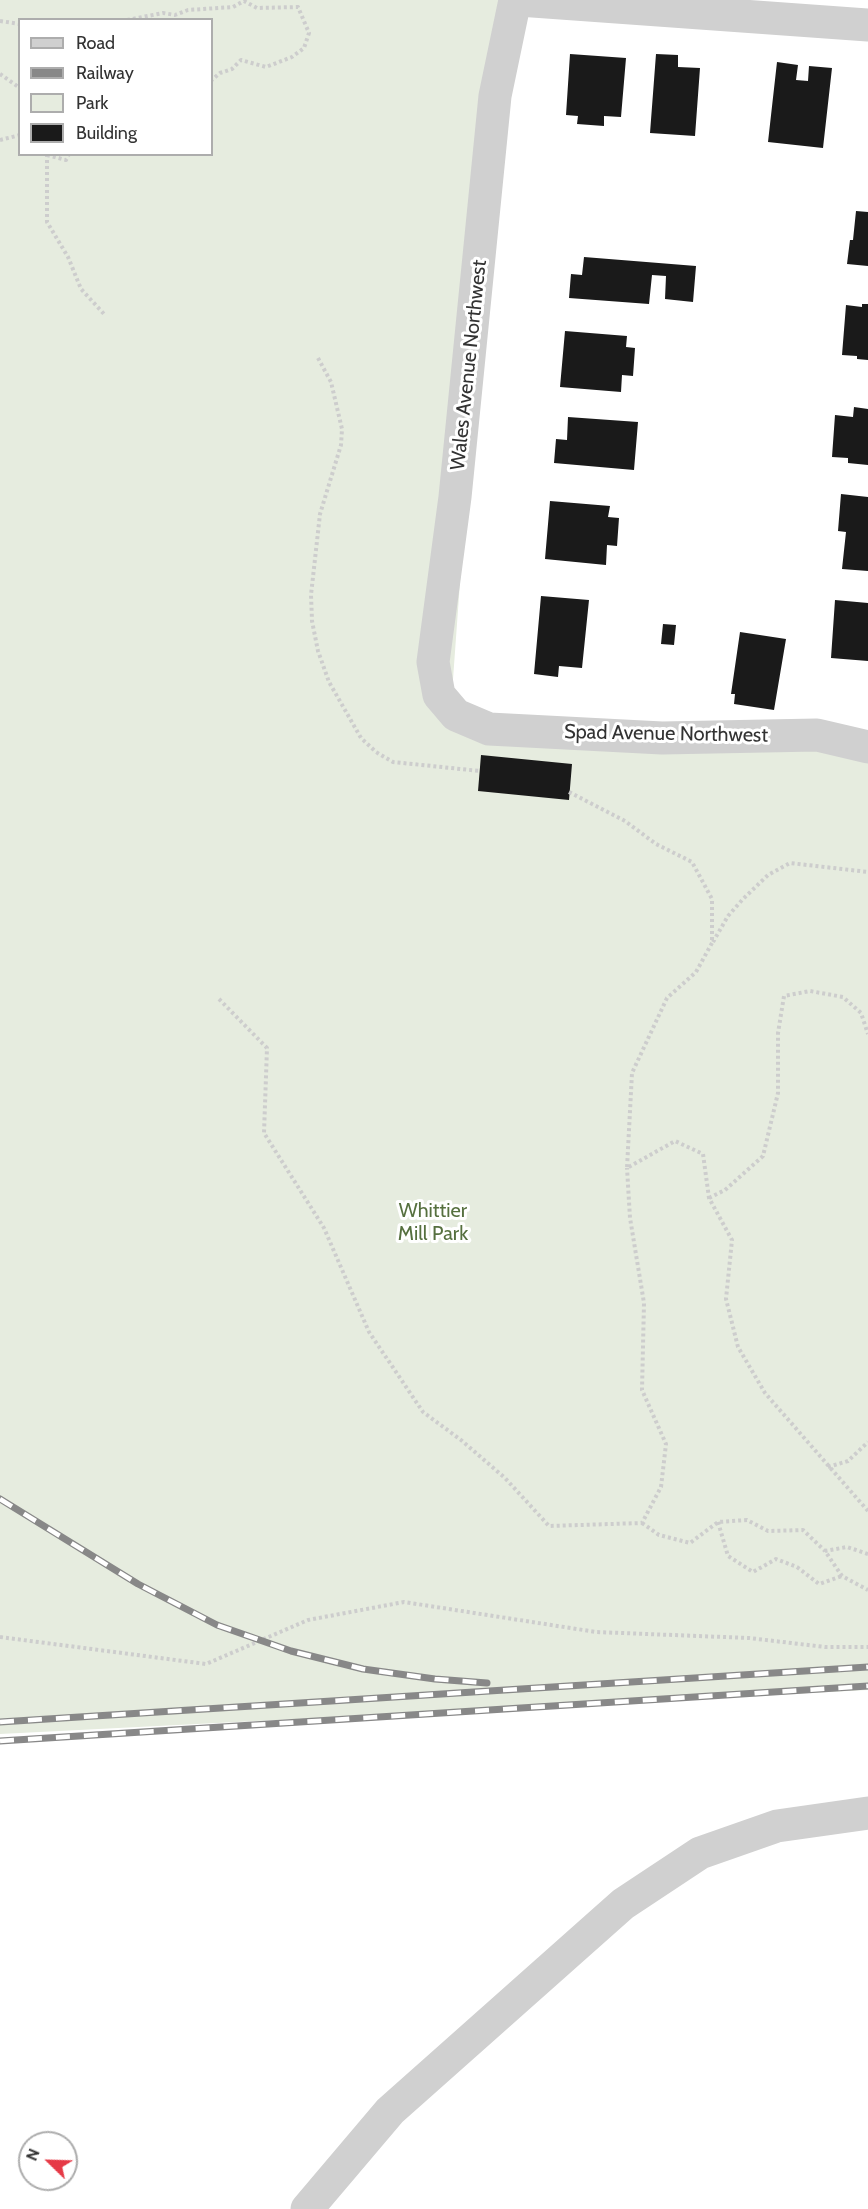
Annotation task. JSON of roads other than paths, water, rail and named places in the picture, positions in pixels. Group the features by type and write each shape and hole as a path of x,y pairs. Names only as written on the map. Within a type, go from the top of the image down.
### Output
{"street":[{"path":"517,0 868,25"},
{"name":"Wales Avenue Northwest","path":"465,720 456,715 439,695 432,662 455,497 495,96 517,0"},
{"name":"Spad Avenue Northwest","path":"465,720 489,729 662,738 817,735 868,747"},
{"path":"307,2209 390,2111 623,1904 700,1853 777,1826 868,1813"}],"railway":[{"path":"0,1499 138,1584 217,1625 291,1651 363,1669 435,1679 487,1683"},
{"path":"0,1722 868,1667"},
{"path":"0,1741 868,1686"}],"park label":[{"name":"Whittier Mill Park","path":"433,1222"}]}
